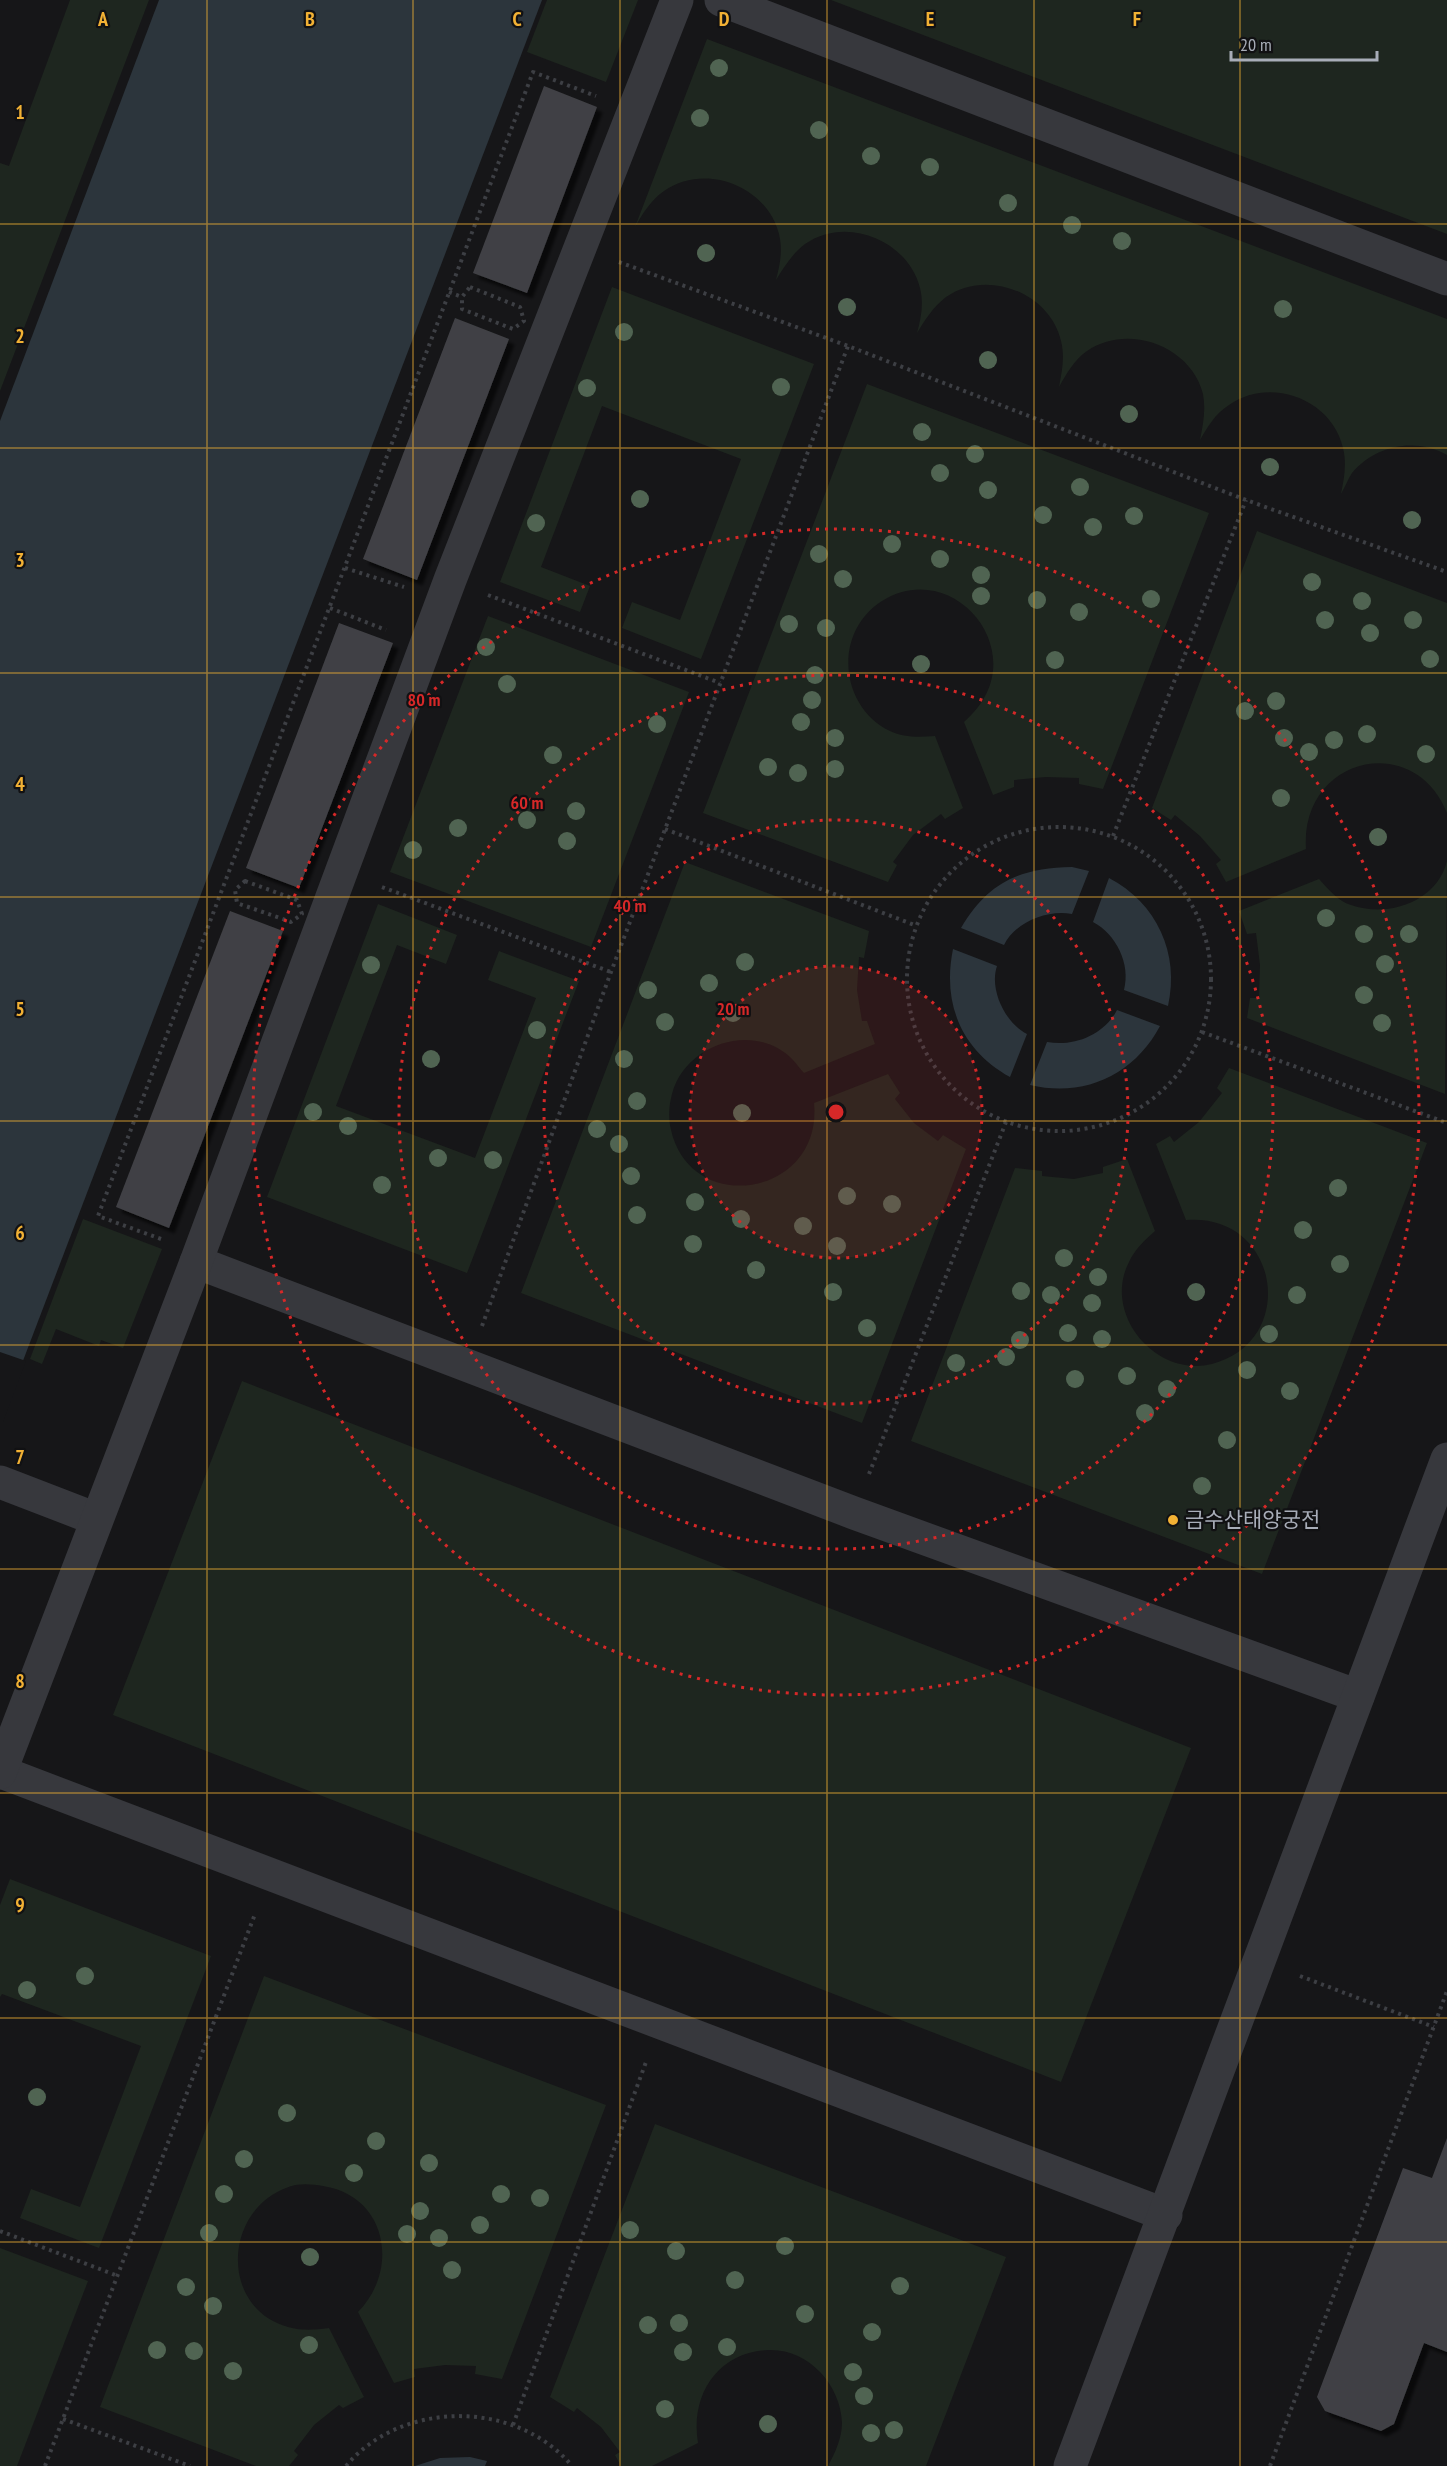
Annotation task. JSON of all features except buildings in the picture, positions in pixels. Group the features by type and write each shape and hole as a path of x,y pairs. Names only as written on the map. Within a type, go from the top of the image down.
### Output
{"street":[{"path":"677,0 450,580 196,1263 0,1772 1166,2215"},
{"path":"721,0 1447,279"},
{"path":"196,1263 854,1513 1358,1696"},
{"path":"1070,2466 1166,2215 1447,1459"},
{"path":"0,1482 96,1519"}],"path":[{"path":"170,1242 98,1215 533,72 603,98"},
{"path":"579,247 849,346 1246,500 1447,572"},
{"path":"513,329 462,309 462,297 470,288 520,307"},
{"path":"449,292 462,297"},
{"path":"468,1366 611,972 849,346"},
{"path":"1113,836 1246,500"},
{"path":"345,567 405,588"},
{"path":"450,580 720,683"},
{"path":"330,608 390,632"},
{"path":"1045,827 1080,828 1113,836 1143,852 1169,873 1190,900 1204,931 1211,964 1210,999 1202,1032 1186,1062 1164,1088 1137,1109 1107,1123 1073,1130 1039,1130 1006,1122 976,1107 950,1084 924,1047 915,1027 908,993 908,959 917,926 933,895 954,869 981,849 1012,834 1045,827"},
{"path":"665,829 917,926"},
{"path":"342,872 611,972"},
{"path":"235,890 245,881 297,900"},
{"path":"224,886 235,890"},
{"path":"235,890 237,903 291,922"},
{"path":"1202,1032 1447,1123"},
{"path":"854,1513 1006,1122"},
{"path":"45,2466 270,1875"},
{"path":"1260,1961 1434,2027"},
{"path":"1270,2466 1447,1991"},
{"path":"513,2425 660,2023"},
{"path":"0,2231 118,2276"},
{"path":"346,2466 354,2456 382,2436 413,2422 446,2415 480,2416 513,2425 543,2441 572,2466"},
{"path":"63,2419 190,2466"}],"shaded area":[{"path":"70,0 149,0 0,391 0,163 9,166"},
{"path":"159,0 542,0 0,1421 0,421"},
{"path":"547,0 638,0 606,82 527,52"},
{"path":"831,0 1447,0 1447,234"},
{"path":"707,39 1447,319 1447,455 1422,446 1409,445 1384,450 1361,463 1352,473 1341,494 1345,466 1343,448 1337,431 1313,405 1297,397 1280,393 1263,393 1245,397 1220,412 1200,440 1204,406 1203,394 1196,377 1186,363 1172,352 1156,344 1139,340 1121,339 1103,343 1087,351 1068,372 1059,387 1063,358 1061,341 1055,324 1031,298 1015,290 998,286 980,285 962,289 946,297 937,305 917,333 922,300 913,271 903,257 889,245 873,237 856,233 839,232 821,236 805,244 792,256 776,280 781,246 772,217 762,203 748,192 715,179 698,179 680,183 664,191 655,198 635,227"},
{"path":"612,287 814,364 701,659 622,628 632,602 680,620 741,459 602,406 541,567 590,586 580,612 500,582"},
{"path":"867,384 1209,513 1103,789 1079,784 1079,778 1046,777 1014,780 1014,787 993,795 964,722 985,697 993,670 990,643 978,620 960,602 936,592 910,590 882,601 866,614 855,631 848,668 852,687 860,704 873,720 890,731 901,735 935,736 963,808 945,819 941,814 913,835 893,862 897,865 888,882 703,813"},
{"path":"1257,531 1447,603 1447,813 1431,787 1410,771 1386,764 1362,765 1339,775 1321,793 1309,818 1306,849 1226,882 1216,864 1221,860 1200,836 1175,815 1171,820 1152,808"},
{"path":"488,616 689,692 591,947 390,872"},
{"path":"1447,861 1445,1094 1247,1018 1250,998 1259,998 1260,965 1256,933 1247,934 1239,911 1319,879 1338,898 1351,905 1365,909 1395,908 1422,896 1433,887 1442,875"},
{"path":"685,862 869,931 864,958 859,957 857,990 862,1021 867,1021 875,1044 804,1073 792,1059 776,1048 759,1041 741,1040 706,1051 691,1062 679,1077 671,1098 669,1112 671,1130 683,1158 703,1176 727,1185 753,1184 778,1176 798,1159 811,1134 814,1103 888,1074 900,1093 895,1099 914,1123 938,1141 943,1135 966,1149 862,1423 521,1293"},
{"path":"1072,867 1089,871 1072,914 1053,914 1033,919 1016,930 1004,945 961,928 982,899 1007,881 1037,870"},
{"path":"1109,878 1140,901 1161,932 1171,968 1168,1006 1124,990 1125,970 1120,951 1109,934 1093,922"},
{"path":"378,904 457,935 446,964 397,945 336,1106 475,1158 536,998 488,980 499,951 579,981 467,1273 267,1197"},
{"path":"953,949 997,966 995,985 997,995 1012,1022 1027,1034 1010,1077 979,1053 959,1023 950,988"},
{"path":"1117,1010 1160,1026 1136,1058 1122,1070 1106,1079 1088,1085 1050,1088 1030,1085 1047,1042 1068,1043 1087,1037 1104,1026"},
{"path":"1229,1068 1427,1143 1262,1574 911,1441 1015,1168 1042,1171 1042,1176 1074,1179 1103,1173 1103,1167 1127,1159 1155,1231 1137,1249 1129,1262 1123,1282 1123,1302 1129,1321 1139,1338 1154,1352 1172,1361 1191,1366 1212,1364 1240,1351 1258,1331 1267,1306 1267,1280 1258,1256 1242,1236 1217,1223 1186,1220 1156,1144 1170,1136 1174,1142 1199,1122 1222,1093 1217,1088"},
{"path":"83,1219 162,1249 123,1348 101,1340 99,1346 56,1329 42,1364 30,1359"},
{"path":"242,1381 1191,1748 1061,2082 113,1715"},
{"path":"10,1879 211,1956 99,2248 20,2218 31,2189 80,2207 141,2046 2,1994 0,1997 0,1905"},
{"path":"264,1976 606,2105 502,2379 475,2374 476,2366 445,2365 414,2369 415,2377 394,2383 358,2312 371,2295 379,2276 382,2256 380,2237 373,2219 361,2204 345,2193 323,2186 290,2186 265,2200 250,2217 241,2238 238,2259 241,2281 250,2301 266,2317 288,2327 308,2330 329,2328 364,2397 343,2408 339,2405 314,2425 294,2451 298,2455 289,2466 256,2466 100,2407"},
{"path":"655,2124 1006,2257 926,2466 828,2466 838,2445 842,2429 836,2395 819,2371 808,2362 782,2351 768,2350 750,2353 734,2359 721,2368 703,2393 698,2409 698,2443 652,2466 621,2466 615,2455 620,2452 601,2427 577,2408 574,2412 550,2397"},
{"path":"0,2248 88,2281 17,2466 0,2466"},
{"path":"470,2457 487,2461 485,2466 415,2466 440,2458"}],"pier":[{"path":"0,1352 26,1361 3,1422 0,1424"}],"place":[{"name":"금수산태양궁전","path":"1173,1520"}]}
